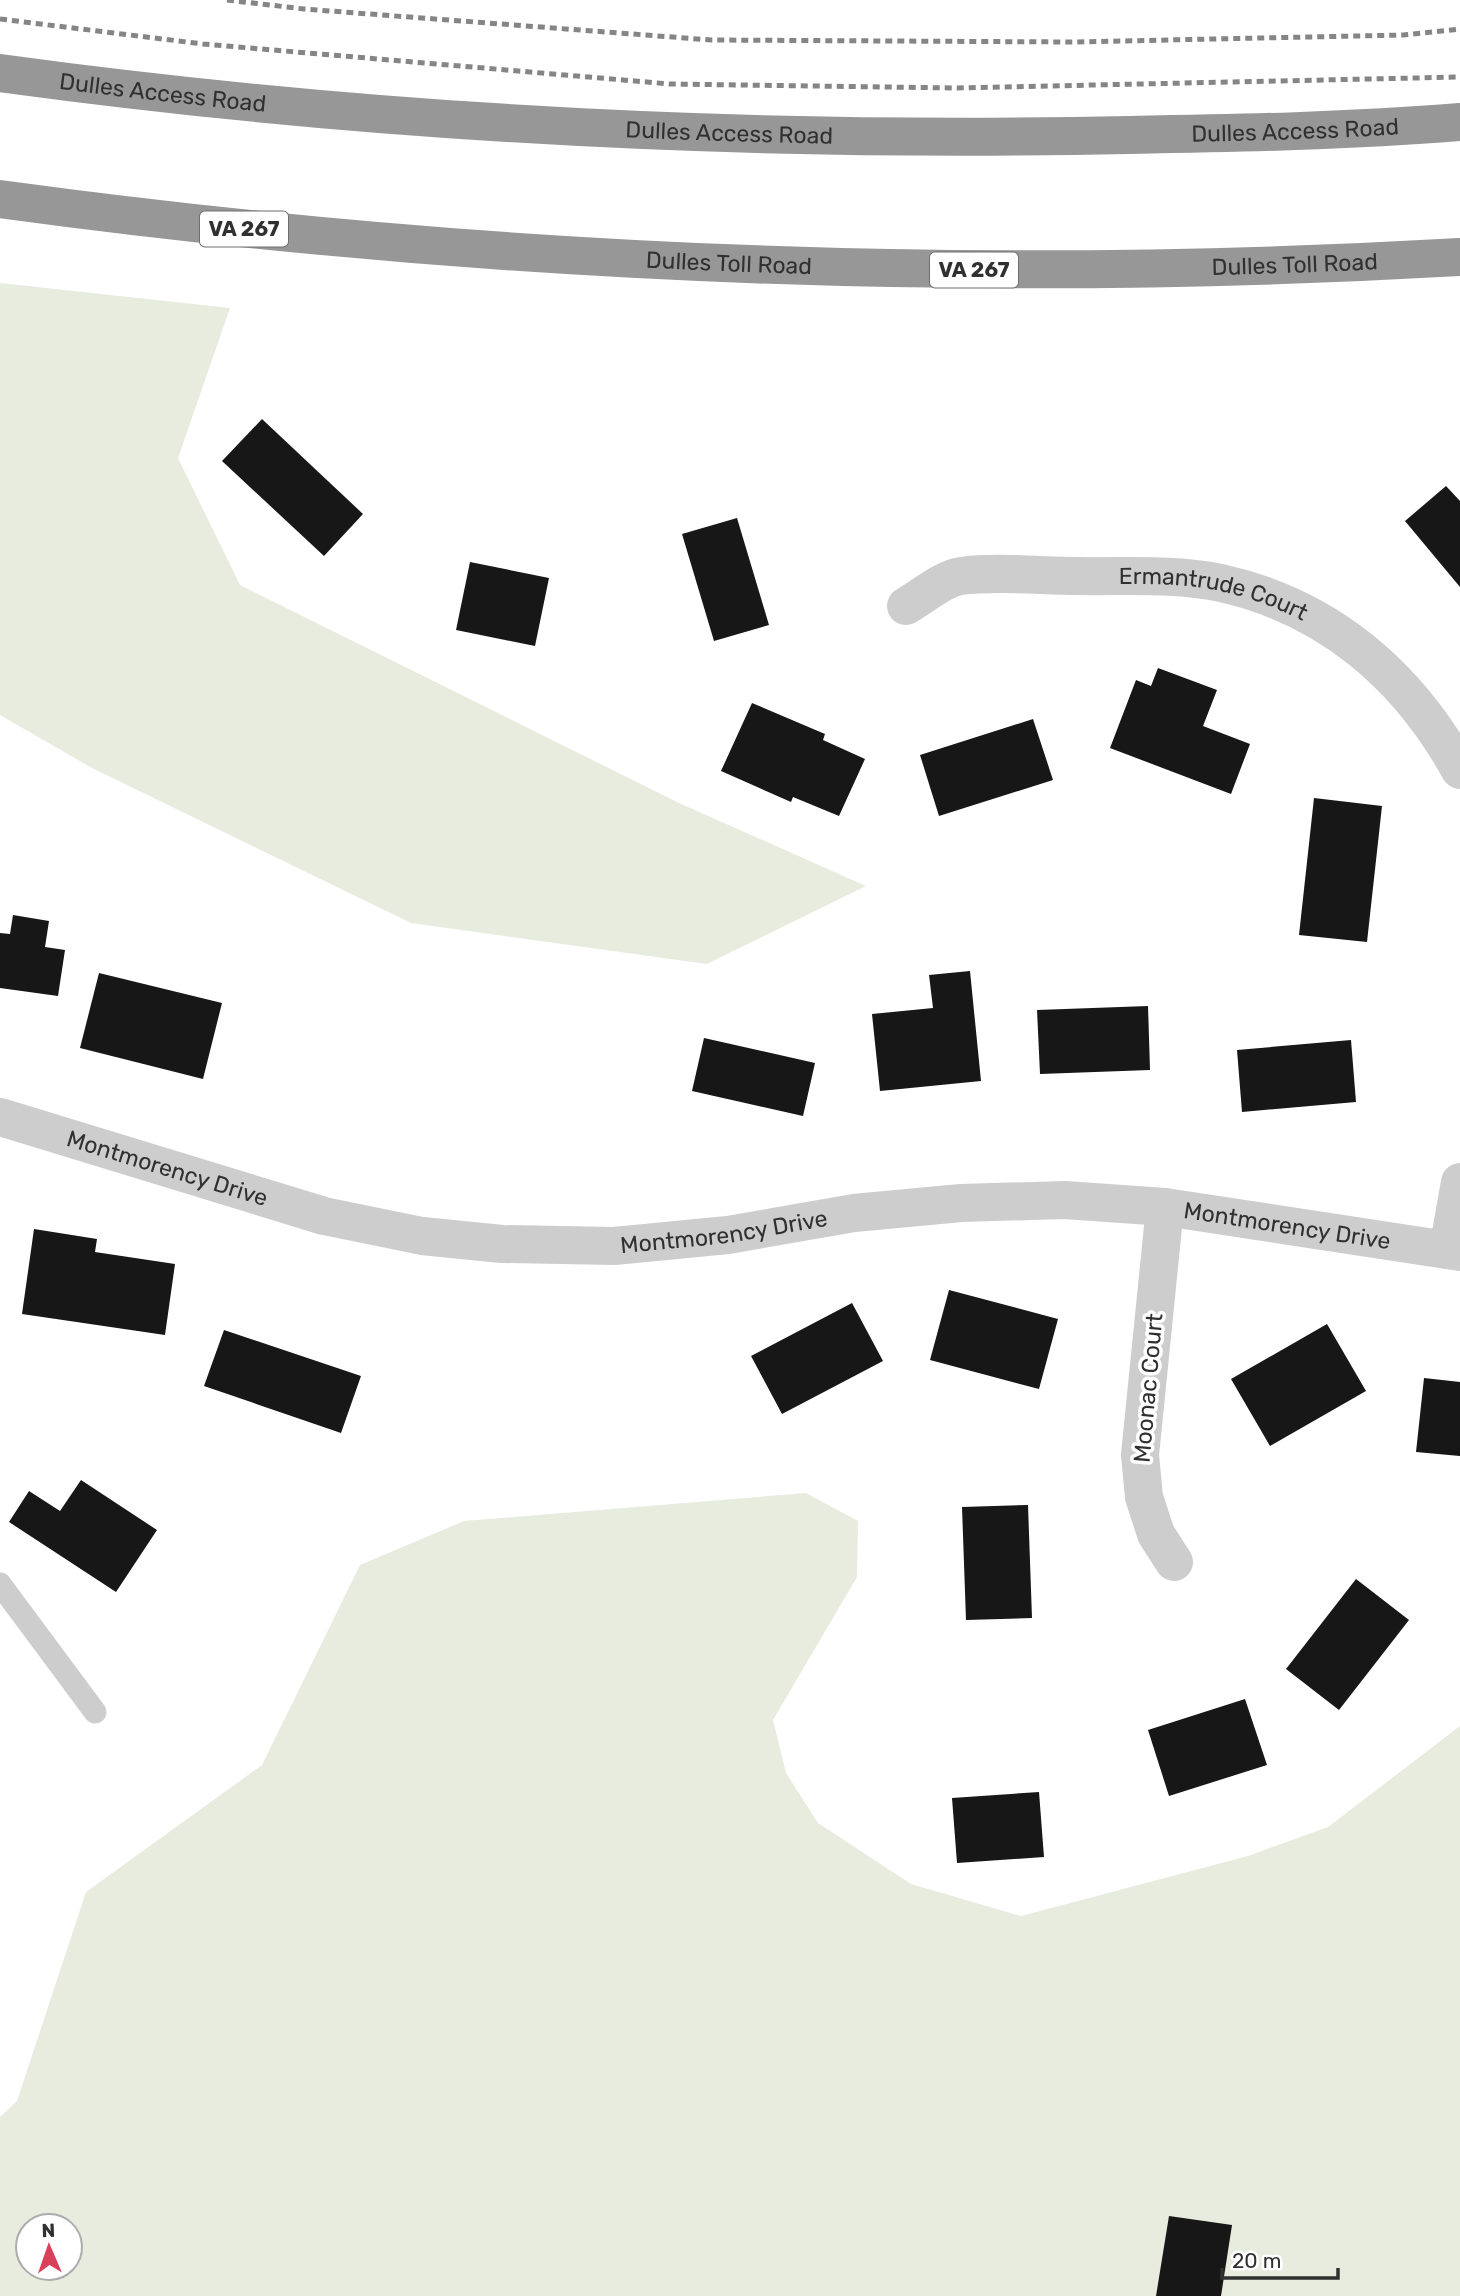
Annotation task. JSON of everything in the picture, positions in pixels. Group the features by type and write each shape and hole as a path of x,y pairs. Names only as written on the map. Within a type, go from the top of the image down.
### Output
{"highway":[{"name":"Dulles Access Road","path":"0,73 235,100 379,113 733,133 1031,137 1460,124"},
{"name":"Dulles Toll Road","path":"0,199 345,239 528,254 770,266 915,270 1161,268 1460,257"}],"street":[{"name":"Ermantrude Court","path":"906,606 959,576 1174,577 1220,583 1248,591 1293,608 1351,641 1398,681 1441,736 1460,770"},
{"name":"Montmorency Drive","path":"0,1117 324,1216 422,1236 502,1244 614,1246 728,1235 854,1213 961,1203 1065,1200 1165,1207 1454,1251"},
{"path":"1454,1251 1460,1182"},
{"name":"Moonac Court","path":"1165,1207 1140,1455 1144,1497 1156,1534 1174,1562"}],"lane":[{"path":"0,1584 95,1712"}],"shaded area":[{"path":"0,283 230,308 178,458 240,585 679,803 866,886 707,964 411,923 92,768 0,715"},
{"path":"806,1493 858,1521 857,1577 773,1720 786,1773 818,1823 911,1884 1021,1916 1248,1856 1328,1827 1460,1726 1460,2296 0,2296 0,2117 17,2101 86,1892 262,1765 360,1565 464,1521"}],"building":[{"path":"262,419 363,514 324,556 222,461"},
{"path":"1446,486 1460,501 1460,587 1405,521"},
{"path":"737,518 769,625 714,641 682,534"},
{"path":"470,562 549,578 535,646 456,630"},
{"path":"1158,668 1217,690 1203,726 1250,744 1231,794 1110,748 1136,680 1151,686"},
{"path":"752,703 825,734 823,740 865,759 839,816 793,797 791,802 721,771"},
{"path":"1033,719 1053,780 939,816 920,755"},
{"path":"1314,798 1382,806 1367,942 1299,935"},
{"path":"13,915 49,921 45,947 65,950 58,996 0,988 0,933 10,934"},
{"path":"970,971 981,1081 880,1091 872,1014 933,1008 929,975"},
{"path":"99,973 222,1003 203,1079 80,1048"},
{"path":"1148,1006 1150,1070 1040,1074 1037,1010"},
{"path":"704,1038 815,1063 803,1116 692,1091"},
{"path":"1351,1040 1356,1102 1242,1112 1237,1050"},
{"path":"34,1229 97,1239 95,1252 175,1264 165,1335 22,1314"},
{"path":"949,1290 1058,1319 1039,1389 930,1360"},
{"path":"852,1303 883,1361 782,1414 751,1356"},
{"path":"1327,1324 1366,1391 1270,1446 1231,1379"},
{"path":"224,1330 361,1376 341,1433 204,1386"},
{"path":"1424,1378 1460,1382 1460,1456 1416,1452"},
{"path":"81,1480 157,1530 116,1592 9,1522 29,1491 60,1511"},
{"path":"1028,1505 1032,1618 966,1620 962,1507"},
{"path":"1356,1579 1409,1620 1339,1710 1286,1669"},
{"path":"1245,1699 1267,1765 1169,1796 1148,1730"},
{"path":"1039,1792 1044,1857 957,1863 952,1798"},
{"path":"1169,2216 1232,2225 1221,2296 1156,2296"}],"railway":[{"path":"227,0 304,9 711,40 1073,42 1403,35 1460,29"},
{"path":"0,19 203,44 670,84 957,88 1460,77"}]}
